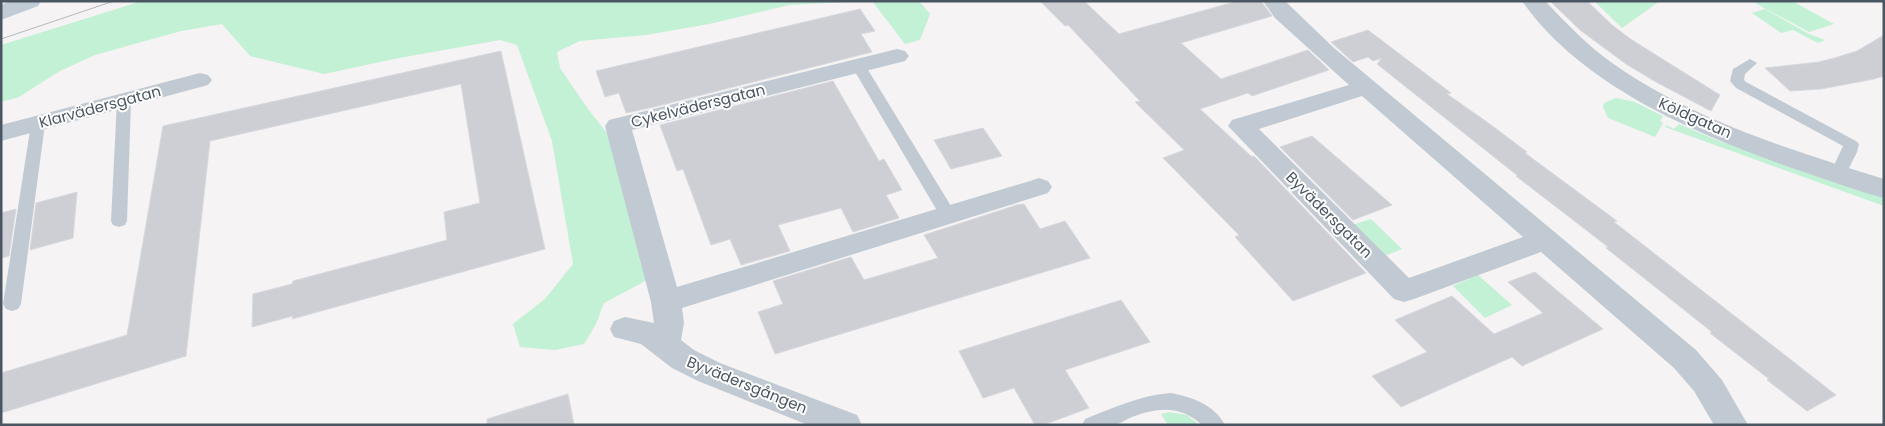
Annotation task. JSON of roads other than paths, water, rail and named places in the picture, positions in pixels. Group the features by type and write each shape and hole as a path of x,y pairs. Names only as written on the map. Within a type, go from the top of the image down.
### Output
{"street":[{"path":"1,8 22,1"},
{"path":"1,13 30,1"},
{"path":"1274,1 1296,26 1685,359 1719,399 1731,425"},
{"name":"Köldgatan","path":"1533,1 1552,25 1588,57 1650,99 1709,126 1884,189"},
{"name":"Cykelvädersgatan","path":"664,345 669,323 666,302 618,126 897,56"},
{"name":"Klarvädersgatan","path":"1,133 200,80"},
{"name":"Byvädersgatan","path":"1367,87 1241,126 1404,291 1546,239"},
{"path":"666,302 1039,187"},
{"name":"Byvädersgången","path":"625,330 650,334 683,359 708,372 845,425"}],"lane":[{"path":"1750,63 1738,72 1737,81 1741,85 1851,144 1852,149 1839,168 1838,174"},
{"path":"858,65 948,215"},
{"path":"119,221 124,101"},
{"path":"12,304 38,124"},
{"path":"1092,425 1159,400 1176,401 1194,406 1215,425"}],"tram line":[{"path":"1,39 114,1"}]}
